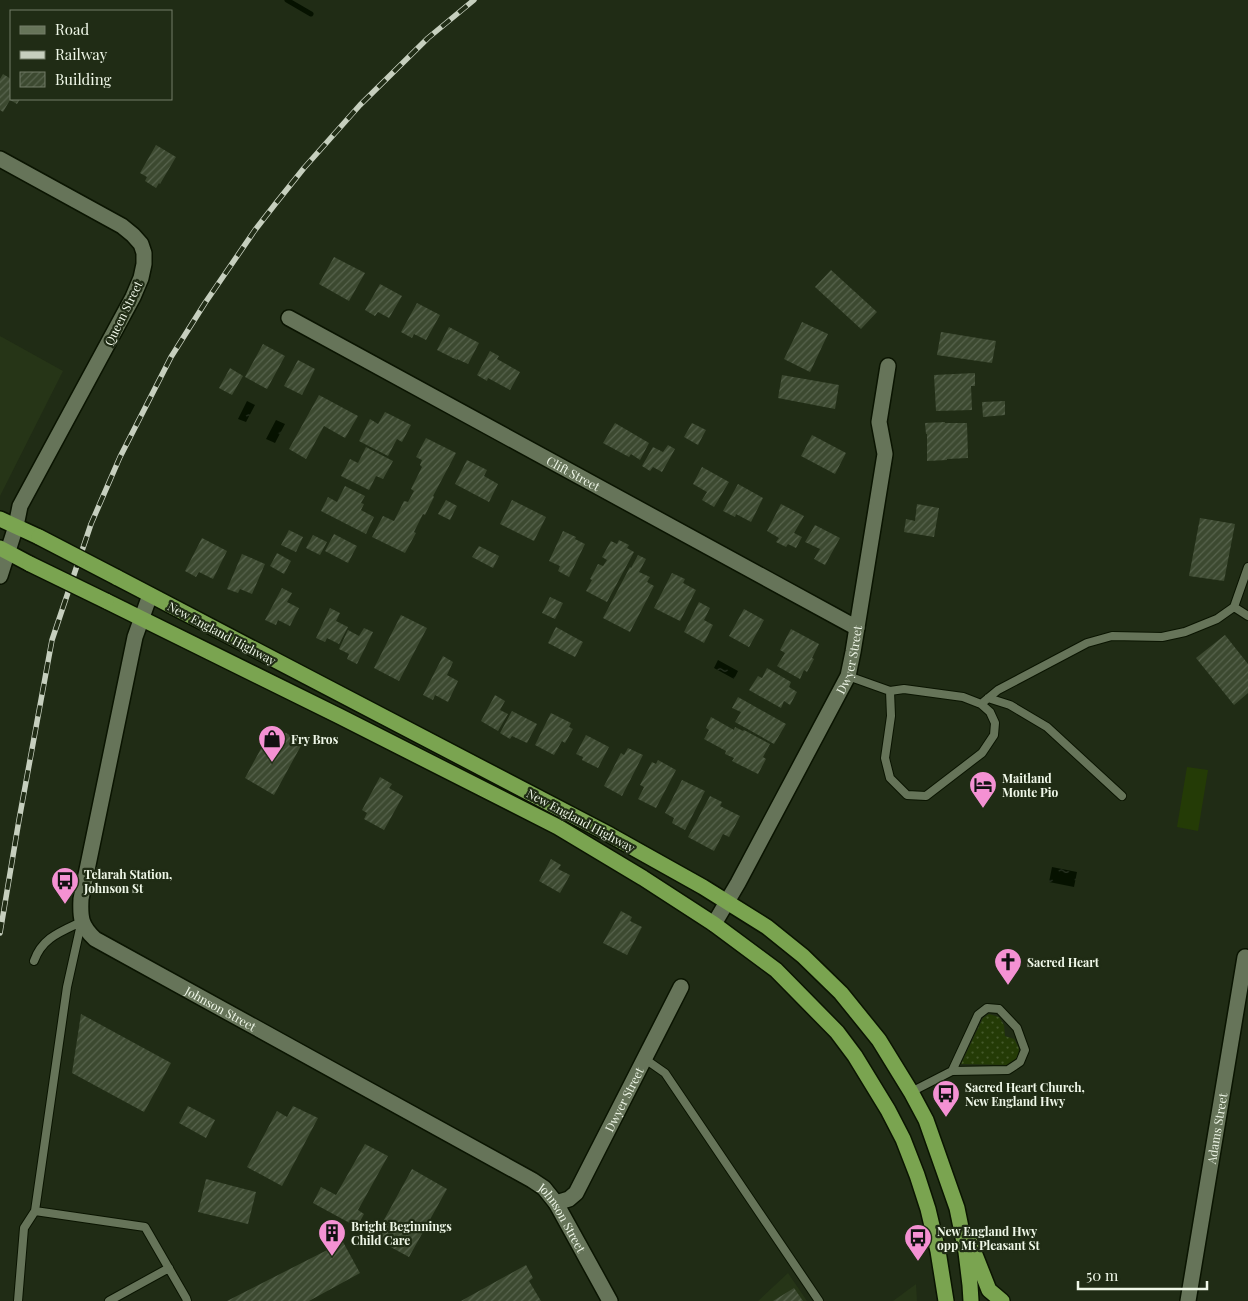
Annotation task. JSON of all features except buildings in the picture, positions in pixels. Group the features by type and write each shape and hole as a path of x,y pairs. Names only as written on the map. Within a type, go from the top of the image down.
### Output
{"highway":[{"name":"New England Highway","path":"0,518 610,835 695,882 767,927 803,956 840,992 880,1040 926,1120 957,1208 967,1260 971,1301"},
{"name":"New England Highway","path":"4,550 558,826 714,924 776,970 837,1032 872,1083 903,1139 928,1209 945,1288 946,1301"},
{"path":"957,1208 989,1290 1002,1301"}],"street":[{"name":"Queen Street","path":"0,159 122,226 141,244 144,253 141,278 134,297 20,506 16,526"},
{"name":"Clift Street","path":"289,318 856,628"},
{"name":"Dwyer Street","path":"714,924 738,883 848,676 885,454 879,422 888,366"},
{"path":"0,576 4,550 16,526"},
{"path":"81,922 81,899 135,637 150,595"},
{"name":"Johnson Street","path":"81,922 86,932 94,939 544,1188 556,1203 610,1301"},
{"name":"Adams Street","path":"1188,1301 1245,957"},
{"name":"Dwyer Street","path":"556,1203 569,1199 576,1194 681,986"}],"lane":[{"path":"981,704 998,690 1087,643 1112,636 1162,637 1185,632 1217,619 1234,607 1248,567"},
{"path":"1234,607 1248,616"},
{"path":"848,676 890,691 904,689 964,696 981,704 990,712 995,723 994,736 982,753 926,796 907,795 890,778 885,758 891,716 890,691"},
{"path":"988,698 1010,705 1047,727 1122,796"},
{"path":"34,961 42,945 50,938 81,922"},
{"path":"18,1301 24,1228 36,1211 67,987 81,922"},
{"path":"911,1092 952,1071 1008,1070 1020,1062 1025,1050 1017,1028 998,1009 987,1008 978,1015 952,1071"},
{"path":"645,1059 665,1073 819,1301"},
{"path":"36,1211 145,1227 187,1301"},
{"path":"109,1301 169,1268"}],"shaded area":[{"path":"0,336 63,371 0,496"},
{"path":"1187,767 1208,770 1198,831 1177,827"},
{"path":"989,1014 999,1017 1004,1025 1005,1036 1014,1039 1019,1048 1018,1059 1011,1065 961,1064 983,1018"},
{"path":"788,1273 807,1301 758,1301"},
{"path":"916,1284 917,1301 893,1301"}],"water":[{"path":"247,401 255,405 246,422 238,419"},
{"path":"276,420 285,424 275,443 266,439"},
{"path":"718,660 738,671 734,679 714,668"},
{"path":"1052,867 1077,872 1074,887 1049,882"}],"waterway":[{"path":"287,0 311,14"}],"railway":[{"path":"0,933 52,640 91,524 120,457 171,357 255,230 304,168 360,105 428,38 474,0"}],"place":[{"name":"Fry Bros","path":"272,763"},
{"name":"Maitland Monte Pio","path":"983,809"},
{"name":"Telarah Station, Johnson St","path":"65,905"},
{"name":"Sacred Heart","path":"1008,986"},
{"name":"Sacred Heart Church, New England Hwy","path":"946,1118"},
{"name":"Bright Beginnings Child Care","path":"332,1257"},
{"name":"New England Hwy opp Mt Pleasant St","path":"918,1262"}]}
